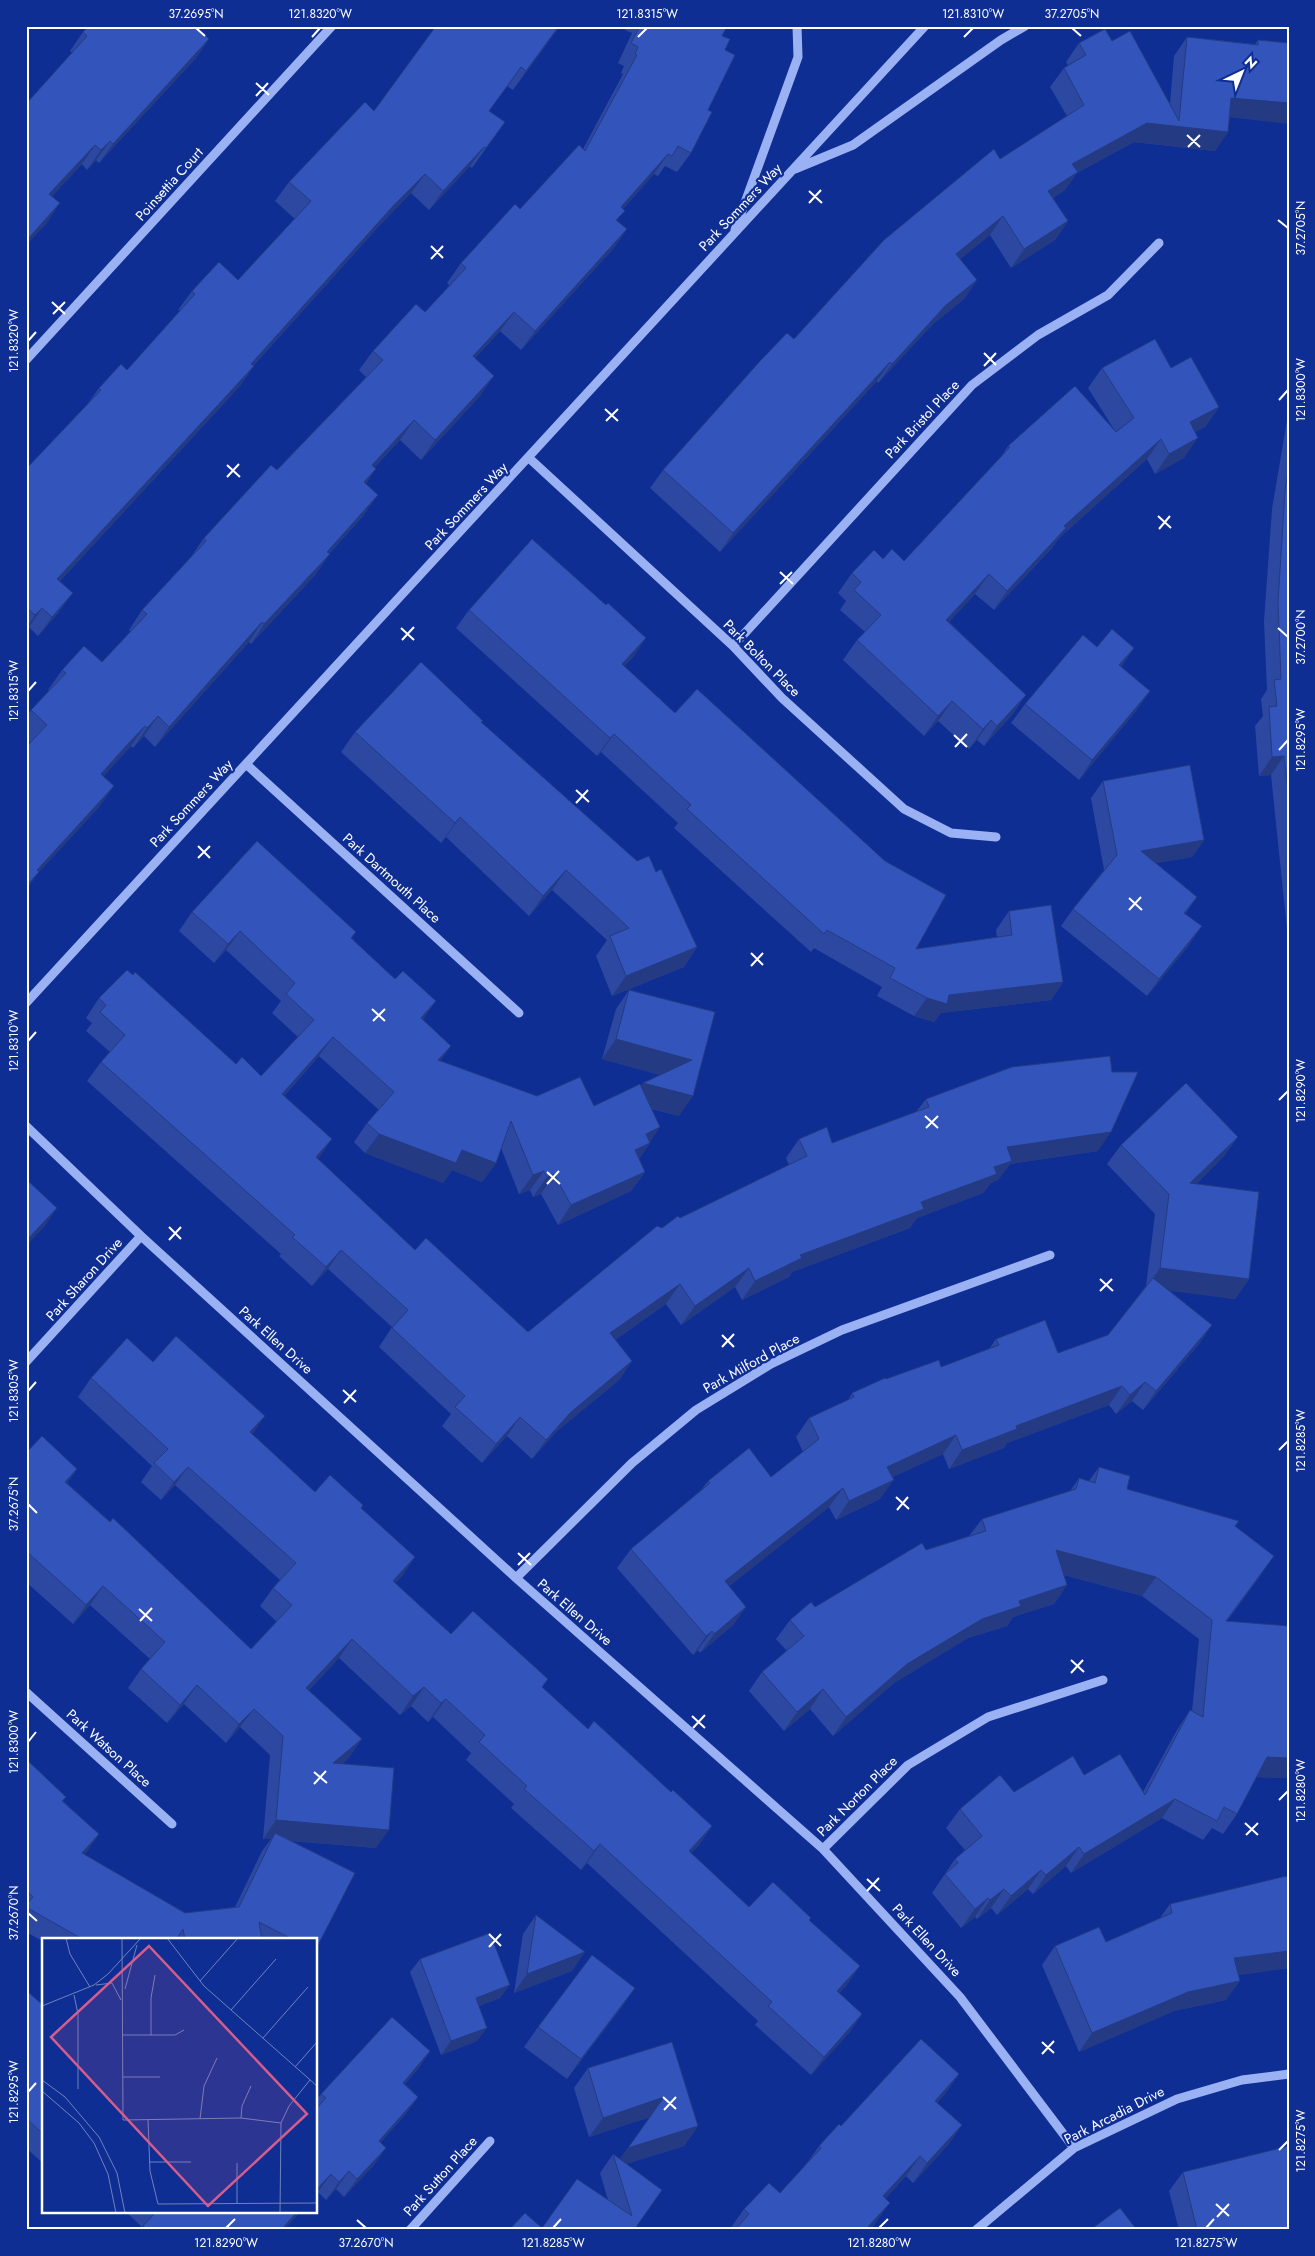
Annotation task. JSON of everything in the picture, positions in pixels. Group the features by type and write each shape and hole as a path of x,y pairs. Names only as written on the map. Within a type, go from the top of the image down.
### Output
{"street":[{"name":"Poinsettia Court","path":"26,360 332,26"},
{"path":"733,234 798,57 797,26"},
{"name":"Park Sommers Way","path":"26,1003 925,26"},
{"path":"793,170 853,145 1001,40 1025,26"},
{"name":"Park Bristol Place","path":"733,646 972,385 1038,335 1108,295 1159,243"},
{"name":"Park Bolton Place","path":"529,458 733,646 782,698 904,810 952,833 996,837"},
{"name":"Park Dartmouth Place","path":"246,764 519,1013"},
{"name":"Park Ellen Drive","path":"26,1126 142,1236 516,1578 823,1850 960,1997 1074,2148"},
{"name":"Park Sharon Drive","path":"26,1362 142,1236"},
{"name":"Park Milford Place","path":"516,1578 632,1462 696,1410 771,1364 842,1330 1050,1255"},
{"name":"Park Norton Place","path":"823,1850 908,1765 988,1717 1103,1680"},
{"name":"Park Watson Place","path":"26,1692 172,1824"},
{"name":"Park Arcadia Drive","path":"976,2230 1074,2148 1177,2099 1242,2080 1289,2074"},
{"name":"Park Sutton Place","path":"410,2230 490,2141"}],"building":[{"path":"89,26 196,26 209,39 113,144 110,141 101,150 95,145 49,194 60,203 26,241 26,104 87,36 83,32"},
{"path":"436,26 559,26 526,71 521,67 489,111 505,122 486,148 484,147 443,191 425,174 394,205 251,364 254,366 57,579 73,593 52,617 42,608 35,615 28,609 26,611 26,469 101,390 99,388 121,364 127,370 195,294 192,291 219,262 238,280 311,201 289,182 365,102 374,111"},
{"path":"640,26 727,26 722,36 730,39 725,50 735,55 708,110 712,112 691,153 678,146 672,156 668,154 621,207 625,211 616,220 627,229 535,331 514,312 473,356 494,376 435,440 414,420 372,465 376,469 364,482 378,495 327,552 330,554 264,624 262,622 169,727 158,716 147,728 145,726 125,747 101,774 114,786 37,870 39,872 26,886 26,747 47,725 31,710 66,673 62,670 84,646 102,662 147,614 142,610 206,541 204,538 271,465 277,470 383,360 373,351 416,304 425,312 466,268 461,263 515,204 520,209 579,145 585,151 637,55 635,54 638,47 631,43"},
{"path":"1105,29 1112,41 1130,31 1179,121 1187,37 1258,45 1258,40 1289,43 1289,103 1231,98 1228,132 1147,123 1072,164 1078,172 1048,191 1068,221 1024,249 1003,216 956,254 977,280 946,305 892,364 890,362 733,533 663,470 761,360 787,333 794,339 884,240 994,149 1000,159 1084,105 1064,68 1086,55 1079,43"},
{"path":"1155,339 1171,368 1191,357 1219,407 1190,422 1198,438 1169,454 1161,439 1064,526 1066,528 1007,591 989,574 946,620 1026,695 997,726 991,720 983,729 952,701 938,716 857,640 881,615 854,590 861,582 852,573 874,550 883,559 892,549 904,561 1010,447 1008,446 1075,386 1116,432 1134,418 1102,368"},
{"path":"1289,469 1289,800 1284,756 1272,757 1269,707 1277,706 1274,680 1281,679 1278,602 1285,490"},
{"path":"532,539 606,605 608,603 646,638 622,664 675,713 697,689 885,861 946,895 916,949 1012,935 1009,911 1051,905 1063,982 949,995 947,1004 927,998 890,978 895,968 827,930 824,934 687,809 691,805 614,734 610,738 469,610"},
{"path":"1112,629 1134,648 1119,665 1150,691 1092,760 1025,704 1083,635 1097,647"},
{"path":"421,662 483,721 481,722 637,861 649,856 656,872 661,869 697,947 626,976 610,936 629,928 566,870 543,896 460,817 455,823 355,732"},
{"path":"1190,765 1204,840 1141,851 1197,897 1184,913 1202,926 1159,979 1073,909 1117,855 1103,781"},
{"path":"257,841 356,932 351,938 395,979 403,971 436,1001 421,1018 451,1046 438,1060 537,1096 580,1077 594,1106 640,1084 660,1127 646,1134 650,1143 635,1150 645,1172 571,1205 554,1174 547,1177 544,1171 533,1175 511,1121 496,1163 462,1150 456,1163 379,1134 367,1123 394,1092 333,1037 282,1094 332,1139 316,1157 415,1250 426,1238 528,1332 657,1226 662,1228 678,1216 680,1218 807,1156 799,1139 827,1127 832,1143 929,1107 926,1099 1012,1067 1110,1056 1112,1072 1138,1072 1111,1132 1007,1147 1012,1161 994,1167 997,1174 921,1202 924,1209 800,1255 802,1258 755,1281 749,1268 695,1306 680,1284 610,1333 632,1361 570,1413 546,1440 520,1417 496,1444 455,1407 465,1396 392,1328 408,1310 341,1250 326,1267 292,1237 295,1235 101,1062 125,1035 100,1012 106,1005 99,998 127,970 133,975 135,972 236,1064 242,1057 261,1076 314,1020 286,994 295,983 240,931 228,944 192,912"},
{"path":"629,990 715,1012 693,1096 643,1083 692,1060 616,1039"},
{"path":"1186,1083 1238,1137 1190,1183 1259,1192 1249,1279 1160,1268 1169,1194 1121,1145"},
{"path":"26,1179 57,1208 26,1241"},
{"path":"1153,1278 1212,1325 1156,1391 1145,1382 1130,1395 1122,1386 1016,1426 1017,1429 962,1450 956,1435 887,1467 894,1480 849,1501 843,1488 725,1581 746,1607 714,1634 712,1631 706,1636 631,1549 710,1483 708,1481 749,1448 771,1477 819,1439 809,1418 854,1397 852,1393 885,1378 939,1360 941,1367 999,1345 996,1339 1045,1320 1058,1353 1108,1335"},
{"path":"176,1336 265,1416 250,1432 315,1492 330,1475 363,1505 361,1508 415,1557 393,1581 451,1634 473,1611 548,1679 542,1687 588,1729 594,1721 671,1792 673,1790 712,1826 689,1851 749,1907 773,1882 811,1918 809,1920 860,1966 837,1991 862,2014 824,2057 768,2006 772,2002 600,1844 594,1851 524,1789 527,1786 479,1742 485,1735 446,1699 441,1703 424,1687 413,1696 352,1639 306,1688 362,1739 333,1763 394,1768 389,1830 276,1820 283,1736 254,1709 239,1724 197,1685 180,1705 141,1669 165,1642 103,1586 86,1605 26,1551 26,1453 42,1436 77,1469 65,1482 110,1522 113,1518 251,1649 292,1605 273,1588 296,1563 188,1467 174,1482 154,1463 168,1449 91,1378 127,1338 153,1362"},
{"path":"1099,1467 1130,1476 1127,1489 1239,1521 1235,1526 1274,1556 1226,1621 1289,1626 1289,1758 1267,1757 1237,1814 1224,1807 1217,1821 1175,1799 1084,1854 1079,1847 1046,1875 1041,1870 1011,1896 1004,1889 990,1900 988,1898 975,1909 945,1874 958,1863 955,1859 982,1836 960,1809 1000,1775 1014,1792 1073,1756 1084,1775 1120,1754 1145,1795 1190,1710 1203,1717 1212,1620 1156,1577 1056,1550 1067,1585 1019,1601 1021,1606 982,1619 907,1664 846,1717 823,1689 797,1712 762,1672 804,1636 790,1620 811,1602 815,1607 922,1543 926,1550 986,1531 982,1519 1076,1489 1079,1478 1095,1483"},
{"path":"26,1759 66,1797 62,1801 99,1834 82,1853 185,1913 239,1907 275,1833 355,1873 318,1945 318,1938 290,1938 259,1922 262,1938 185,1938 183,1929 177,1938 80,1938 26,1907 33,1897 26,1890"},
{"path":"1289,1876 1289,1951 1234,1958 1240,1981 1188,1992 1092,2033 1055,1946 1099,1927 1106,1942 1172,1913 1170,1904"},
{"path":"536,1915 585,1952 527,1974"},
{"path":"490,1933 510,1985 476,1998 487,2028 451,2041 420,1959"},
{"path":"592,1955 635,1988 581,2059 538,2027"},
{"path":"28,1992 42,2004 42,2133 26,2118 26,1995"},
{"path":"392,2017 430,2051 403,2083 418,2097 379,2141 386,2148 357,2179 349,2171 339,2182 331,2174 318,2188 318,2107 326,2098 321,2094"},
{"path":"921,2039 959,2074 935,2101 962,2125 927,2163 920,2156 883,2196 890,2203 865,2230 735,2230 749,2214 744,2209 769,2183 780,2193 821,2148 819,2146 839,2124 841,2126"},
{"path":"672,2042 698,2126 628,2148 664,2097 603,2118 588,2068"},
{"path":"1289,2146 1289,2230 1197,2230 1183,2172"},
{"path":"613,2154 662,2190 634,2230 509,2230 525,2213 542,2228 577,2179 632,2216"},
{"path":"1120,2208 1137,2230 1090,2230"},
{"path":"154,2214 295,2214 281,2230 148,2230 143,2226"}]}
